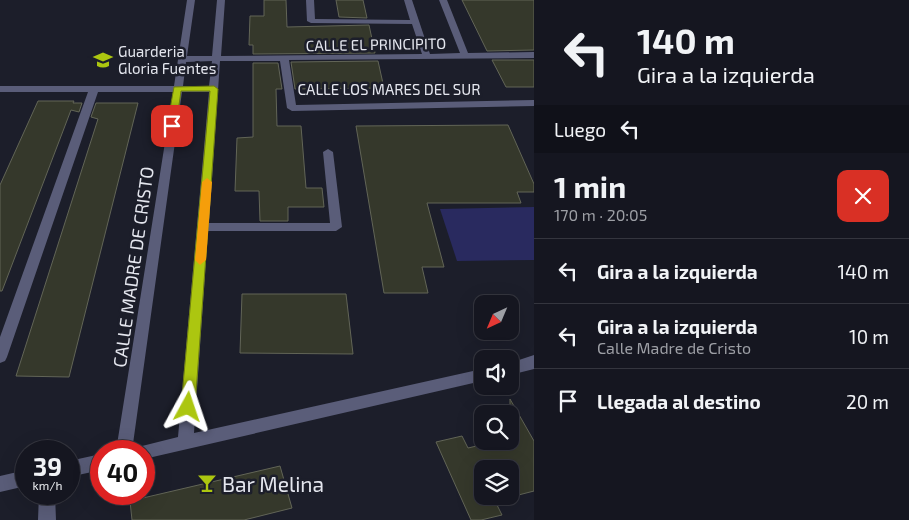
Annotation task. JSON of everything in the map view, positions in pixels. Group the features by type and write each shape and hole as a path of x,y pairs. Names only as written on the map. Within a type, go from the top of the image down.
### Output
{"street":[{"name":"CALLE MADRE DE CRISTO","path":"126,440 191,0"},
{"path":"185,443 218,59 221,0"},
{"path":"310,0 312,21 415,22"},
{"path":"408,0 427,57"},
{"path":"443,0 465,56"},
{"name":"CALLE EL PRINCIPITO","path":"182,59 534,55"},
{"name":"CALLE LOS MARES DEL SUR","path":"284,58 292,108 534,103"},
{"path":"0,356 94,89"},
{"path":"1,90 214,89"},
{"path":"203,227 336,227 328,152"},
{"path":"519,368 532,367"},
{"path":"155,450 474,377"},
{"path":"0,484 15,481"},
{"path":"47,505 47,520"}],"shaded area":[{"path":"534,207 534,260 457,261 440,209"}],"building":[{"path":"264,0 286,0 287,27 369,25 375,53 253,54 253,45 249,45 250,16 264,16"},
{"path":"336,0 363,0 367,18 339,17"},
{"path":"462,0 534,0 534,50 487,51"},
{"path":"492,60 534,60 534,87 506,87"},
{"path":"378,61 384,88 295,89 291,62"},
{"path":"253,63 278,63 282,89 276,89 277,126 301,126 306,188 322,188 324,207 288,207 288,221 260,221 259,191 235,191 237,138 253,137"},
{"path":"38,101 74,101 73,103 82,103 79,112 71,110 2,291 0,291 0,185"},
{"path":"96,103 138,103 69,377 16,376 98,119 91,117"},
{"path":"508,125 534,184 534,192 517,192 521,203 427,203 444,267 422,267 428,293 384,293 356,126"},
{"path":"242,294 346,294 353,354 240,353"},
{"path":"519,415 534,441 534,491 519,495 519,460 474,460 474,505 497,505 502,515 481,520 471,520 436,442 462,436 468,448 474,447 474,450 519,450"},
{"path":"280,466 292,508 244,520 132,520 130,505 155,505 155,495"}],"slow traffic":[{"path":"200,260 207,182"}],"place":[{"name":"Guarderia Gloria Fuentes","path":"103,60"},
{"name":"Bar Melina","path":"207,483"}],"route":[{"path":"172,126 177,89 214,89 188,407"}]}
